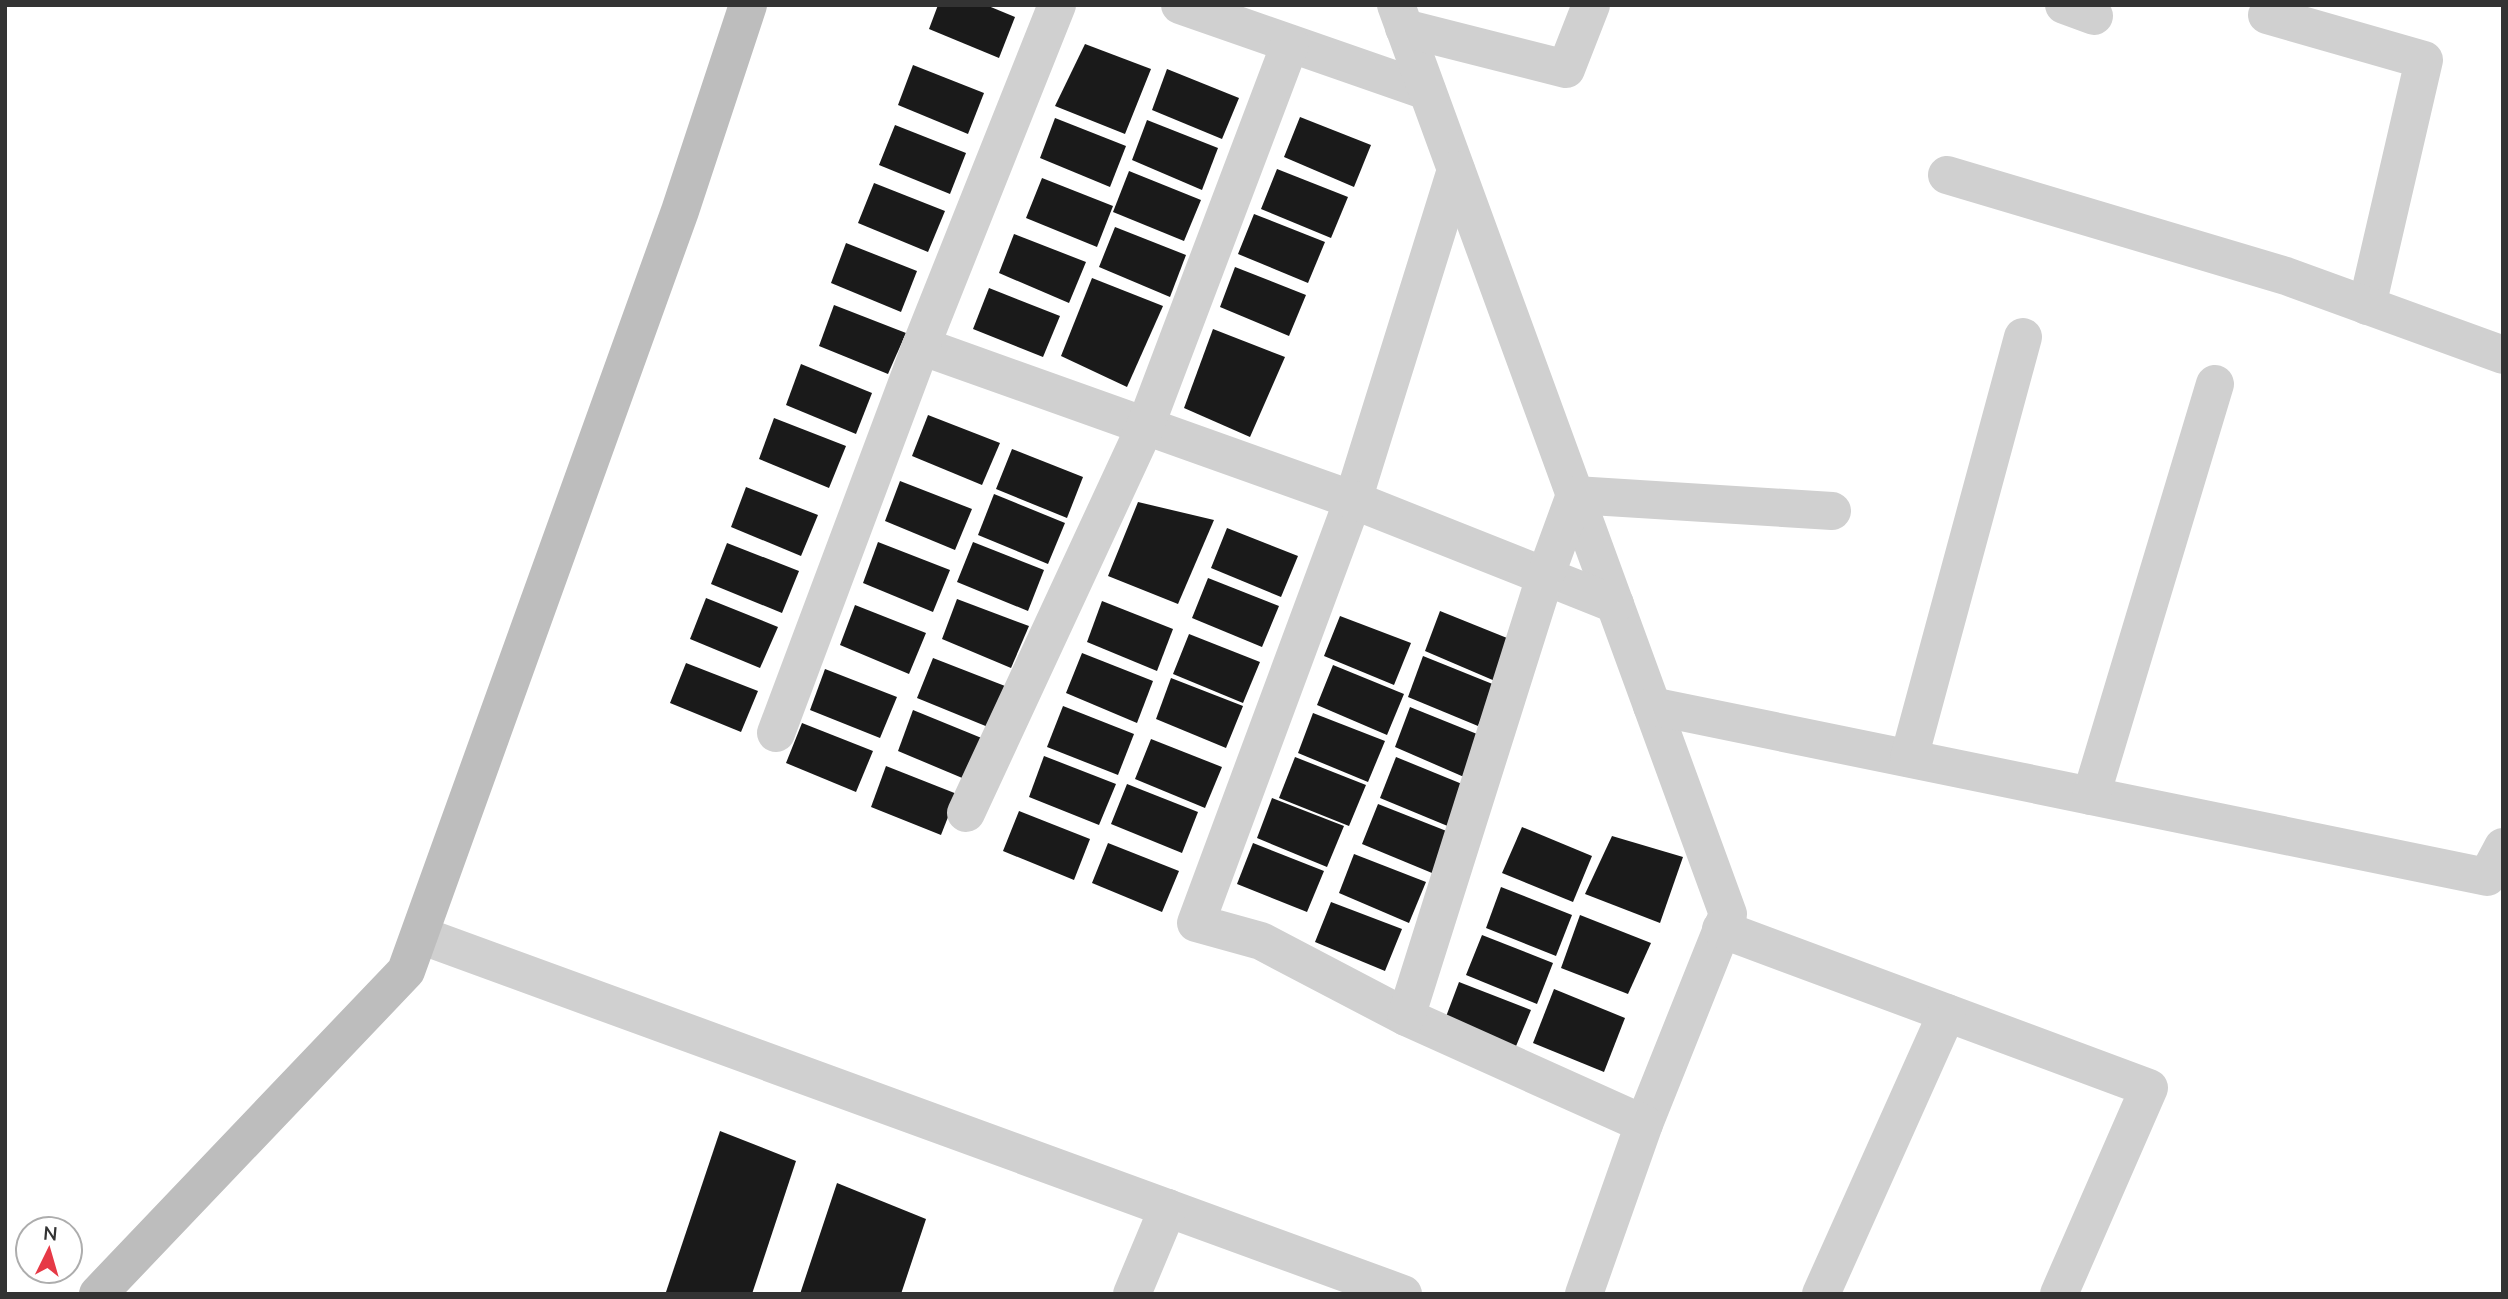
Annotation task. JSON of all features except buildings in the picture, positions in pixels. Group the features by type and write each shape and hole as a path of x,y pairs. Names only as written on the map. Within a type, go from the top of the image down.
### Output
{"main road":[{"path":"98,1294 407,971 680,211 748,5"}],"street":[{"path":"776,733 921,346 1057,5"},
{"path":"1180,5 1427,90"},
{"path":"1400,17 1566,69 1591,5"},
{"path":"2267,15 2424,60 2367,306"},
{"path":"1400,17 1728,914 1644,1124 1584,1294"},
{"path":"966,813 1145,428 1290,44"},
{"path":"1456,170 1353,500 1196,923 1261,941 1406,1017 1644,1124"},
{"path":"1947,175 2286,276 2503,355"},
{"path":"1909,758 2023,337"},
{"path":"921,346 1353,500 1615,604"},
{"path":"2091,796 2215,384"},
{"path":"1575,495 1832,511"},
{"path":"1406,1017 1545,578 1575,495"},
{"path":"1651,706 2487,877 2503,847"},
{"path":"1721,929 2149,1087 2059,1294"},
{"path":"420,935 1403,1294"},
{"path":"1821,1294 1947,1013"},
{"path":"1132,1294 1168,1208"}]}
